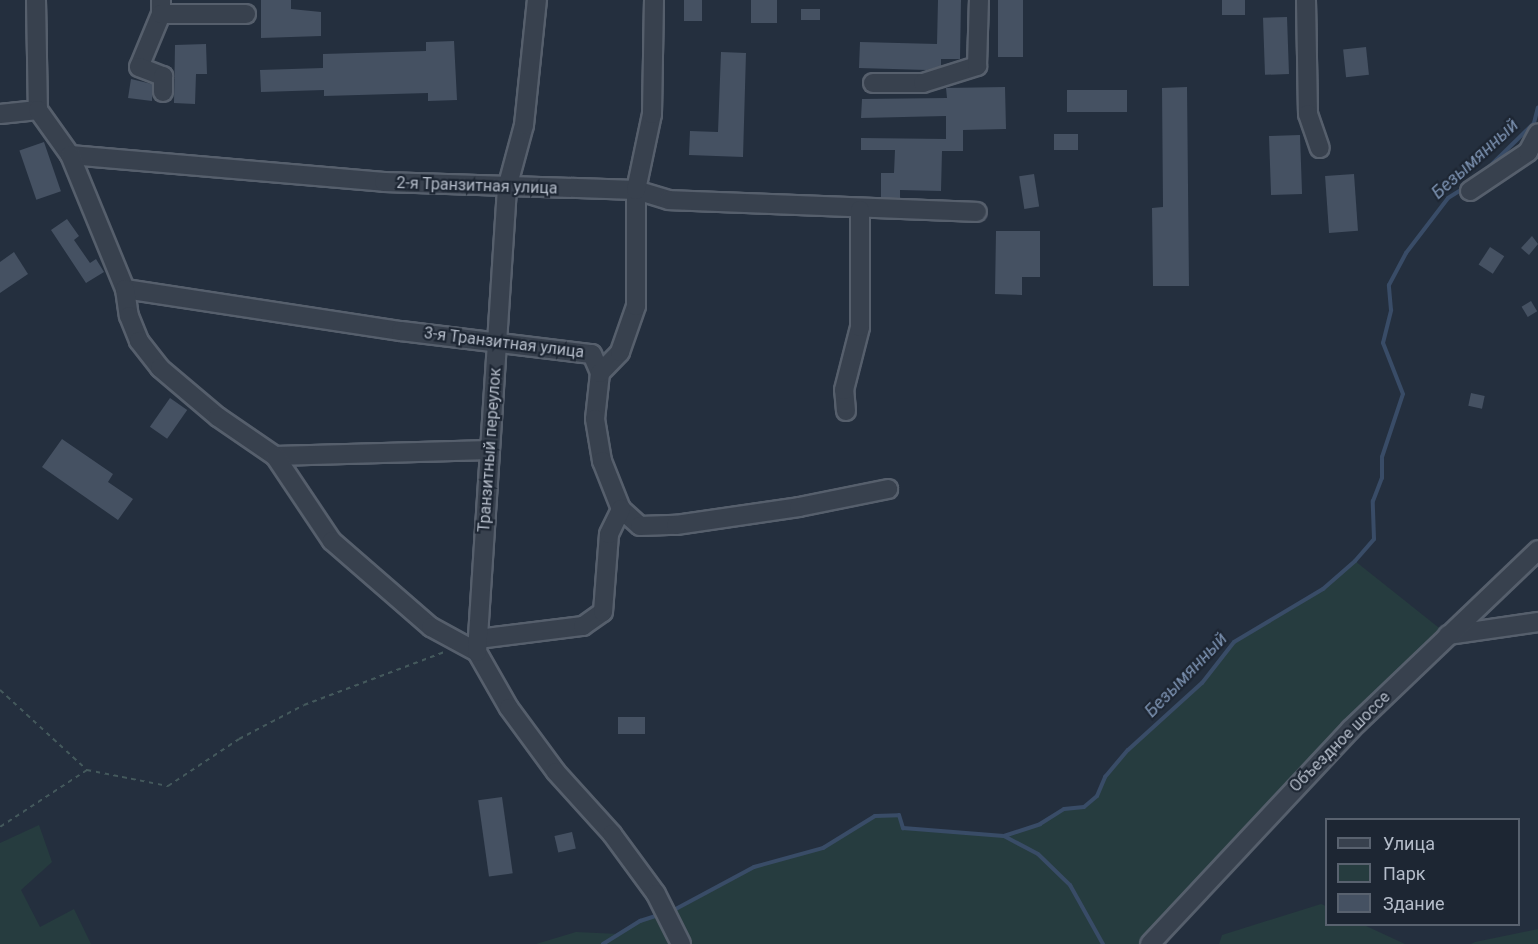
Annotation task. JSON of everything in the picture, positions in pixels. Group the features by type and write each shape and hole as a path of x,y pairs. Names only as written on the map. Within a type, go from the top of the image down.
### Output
{"street":[{"path":"36,0 38,110 70,155 125,289 129,316 139,341 160,368 218,417 274,456 332,541 431,627 473,645 583,626 603,612 609,534 621,509 640,526 676,525 857,498 888,489"},
{"name":"Транзитный переулок","path":"473,645 490,450 507,188 524,125 537,0"},
{"path":"600,373 620,352 636,306 636,190 652,114 654,0"},
{"path":"873,83 923,83 976,66 979,0"},
{"path":"1306,0 1308,114 1320,148"},
{"path":"163,92 163,76 138,68 161,7 246,14"},
{"path":"0,114 38,110"},
{"path":"1470,191 1528,152 1538,133"},
{"name":"2-я Транзитная улица","path":"70,155 384,182 507,188 636,190 669,200 860,210 977,212"},
{"path":"846,411 844,390 860,327 860,210"},
{"name":"3-я Транзитная улица","path":"125,289 401,332 497,340 592,354 600,373 595,419 600,450 621,509"},
{"path":"274,456 490,450"},
{"name":"Объездное шоссе","path":"1150,944 1335,745 1538,550"},
{"path":"1448,635 1538,622"},
{"path":"473,645 509,708 556,772 612,834 656,894 681,944"}],"path":[{"path":"0,690 87,770 168,786 238,739 304,705 473,645"},
{"path":"0,827 87,770"}],"green space":[{"path":"1355,561 1448,635 1150,944 536,944 576,932 619,934 640,921 681,908 754,867 823,848 875,816 899,815 903,828 1004,836 1040,824 1064,809 1084,807 1097,796 1105,777 1128,750 1202,683 1234,642 1323,589"},
{"path":"39,825 52,862 21,890 40,927 74,909 91,944 0,944 0,843"},
{"path":"1321,904 1325,906 1325,926 1366,926 1405,944 1219,944 1222,935"},
{"path":"1538,929 1538,944 1471,944 1475,942"}],"building":[{"path":"261,0 291,0 291,9 321,12 321,36 261,38"},
{"path":"684,0 702,0 702,21 684,21"},
{"path":"751,0 777,0 777,23 751,23"},
{"path":"938,0 961,0 960,59 941,59 941,66 927,70 859,68 860,42 937,44"},
{"path":"998,0 1023,0 1023,57 998,57"},
{"path":"1222,0 1245,0 1245,15 1222,15"},
{"path":"801,9 820,9 820,20 801,20"},
{"path":"1287,17 1289,74 1265,75 1263,18"},
{"path":"454,41 457,100 428,101 428,93 324,96 324,90 261,92 260,70 323,68 323,54 426,51 426,42"},
{"path":"206,44 207,74 196,74 195,104 174,103 175,45"},
{"path":"1366,47 1369,75 1346,77 1343,49"},
{"path":"721,52 746,53 743,157 689,155 690,131 718,132"},
{"path":"131,79 152,84 152,101 128,98"},
{"path":"1005,87 1006,129 963,130 963,151 942,151 941,191 900,190 900,198 881,197 881,173 894,173 895,150 861,150 861,138 946,139 946,116 861,118 862,99 947,98 946,88"},
{"path":"1187,87 1189,286 1153,286 1152,208 1163,207 1162,88"},
{"path":"1067,90 1127,90 1127,112 1067,112"},
{"path":"1054,134 1078,134 1078,150 1054,150"},
{"path":"1300,135 1302,194 1271,195 1269,136"},
{"path":"44,142 61,191 36,200 19,150"},
{"path":"1034,174 1039,207 1024,209 1019,176"},
{"path":"1354,174 1358,231 1329,233 1325,176"},
{"path":"67,219 79,236 74,240 90,263 96,259 104,272 86,283 51,230"},
{"path":"996,231 1040,231 1040,277 1022,277 1022,295 995,294"},
{"path":"1532,236 1538,244 1529,255 1521,248"},
{"path":"1490,247 1504,256 1493,274 1479,265"},
{"path":"14,252 28,274 0,293 0,262"},
{"path":"1531,301 1537,311 1528,317 1522,307"},
{"path":"1471,393 1485,396 1482,409 1468,406"},
{"path":"170,398 187,410 167,439 150,427"},
{"path":"62,439 113,474 108,482 133,499 118,520 42,467"},
{"path":"618,717 645,717 645,734 618,734"},
{"path":"502,797 513,873 489,877 478,800"},
{"path":"572,832 576,849 558,853 554,836"}],"waterway":[{"name":"Безымянный","path":"1486,170 1534,123 1538,107"},
{"name":"Безымянный","path":"672,911 754,867 823,848 875,816 899,815 903,828 1004,836 1040,824 1064,809 1084,807 1097,796 1105,777 1128,750 1202,683 1234,642 1323,589 1355,561 1374,539 1373,501 1382,478 1382,457 1403,394 1383,343 1391,310 1389,285 1406,253 1448,198 1464,188"},
{"path":"1004,836 1038,854 1070,885 1103,944"},
{"name":"Безымянный","path":"603,944 640,921 659,915"}]}
